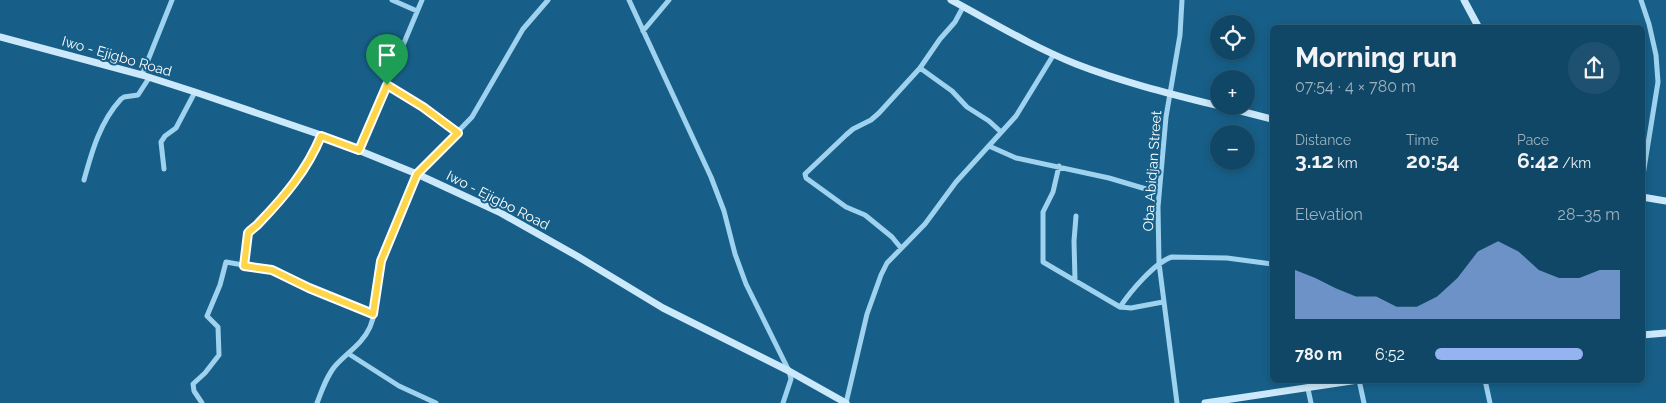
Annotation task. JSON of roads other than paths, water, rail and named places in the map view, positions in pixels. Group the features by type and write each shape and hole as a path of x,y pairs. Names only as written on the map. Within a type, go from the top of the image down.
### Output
{"main road":[{"path":"951,0 1054,54 1078,64 1169,93 1210,103"},
{"path":"1464,0 1477,25"},
{"name":"Iwo - Ejigbo Road","path":"0,37 195,92 359,150 417,174 485,204 577,256 663,308 789,371 846,403"},
{"path":"1255,115 1270,118"},
{"path":"1645,198 1666,201"},
{"path":"1645,335 1666,334"},
{"path":"1205,403 1340,383"}],"street":[{"path":"84,180 104,122 121,99 138,95 172,0"},
{"path":"392,0 417,11"},
{"path":"359,150 422,0"},
{"path":"317,403 330,372 366,334 373,314 381,261 417,174 458,133 476,110 523,29 548,0"},
{"path":"628,0 711,177 724,211 734,254 746,284 789,371 792,379 783,403"},
{"path":"643,31 669,0"},
{"name":"Oba Abidjan Street","path":"1177,403 1159,263 1158,207 1169,93 1180,35 1182,0"},
{"path":"1641,0 1656,55 1658,82 1645,163"},
{"path":"901,248 892,237 865,215 846,207 806,178 805,174 853,129 871,120 879,113 920,68 940,39 955,22 963,6"},
{"path":"846,403 867,314 887,263 924,224 956,182 1016,116 1054,54"},
{"path":"920,68 952,91 967,107 989,121 1001,132"},
{"path":"387,85 423,107 458,133"},
{"path":"164,169 161,142 165,136 176,128 195,92"},
{"path":"244,266 248,233 258,226 304,171 313,156 321,136"},
{"path":"989,146 1016,158 1059,166 1146,189 1159,188"},
{"path":"1059,166 1054,192 1043,212 1042,259 1044,263 1120,307 1131,308 1163,302"},
{"path":"1075,280 1074,241 1076,216"},
{"path":"1120,307 1133,289 1159,263 1172,257 1227,258 1270,264"},
{"path":"202,403 194,390 193,384 205,373 219,355 218,328 207,316 220,285 226,262 272,270 309,288 373,314"},
{"path":"349,354 399,386 436,403"},
{"path":"1360,383 1364,403"},
{"path":"1486,383 1490,403"},
{"path":"1308,388 1311,403"}]}
